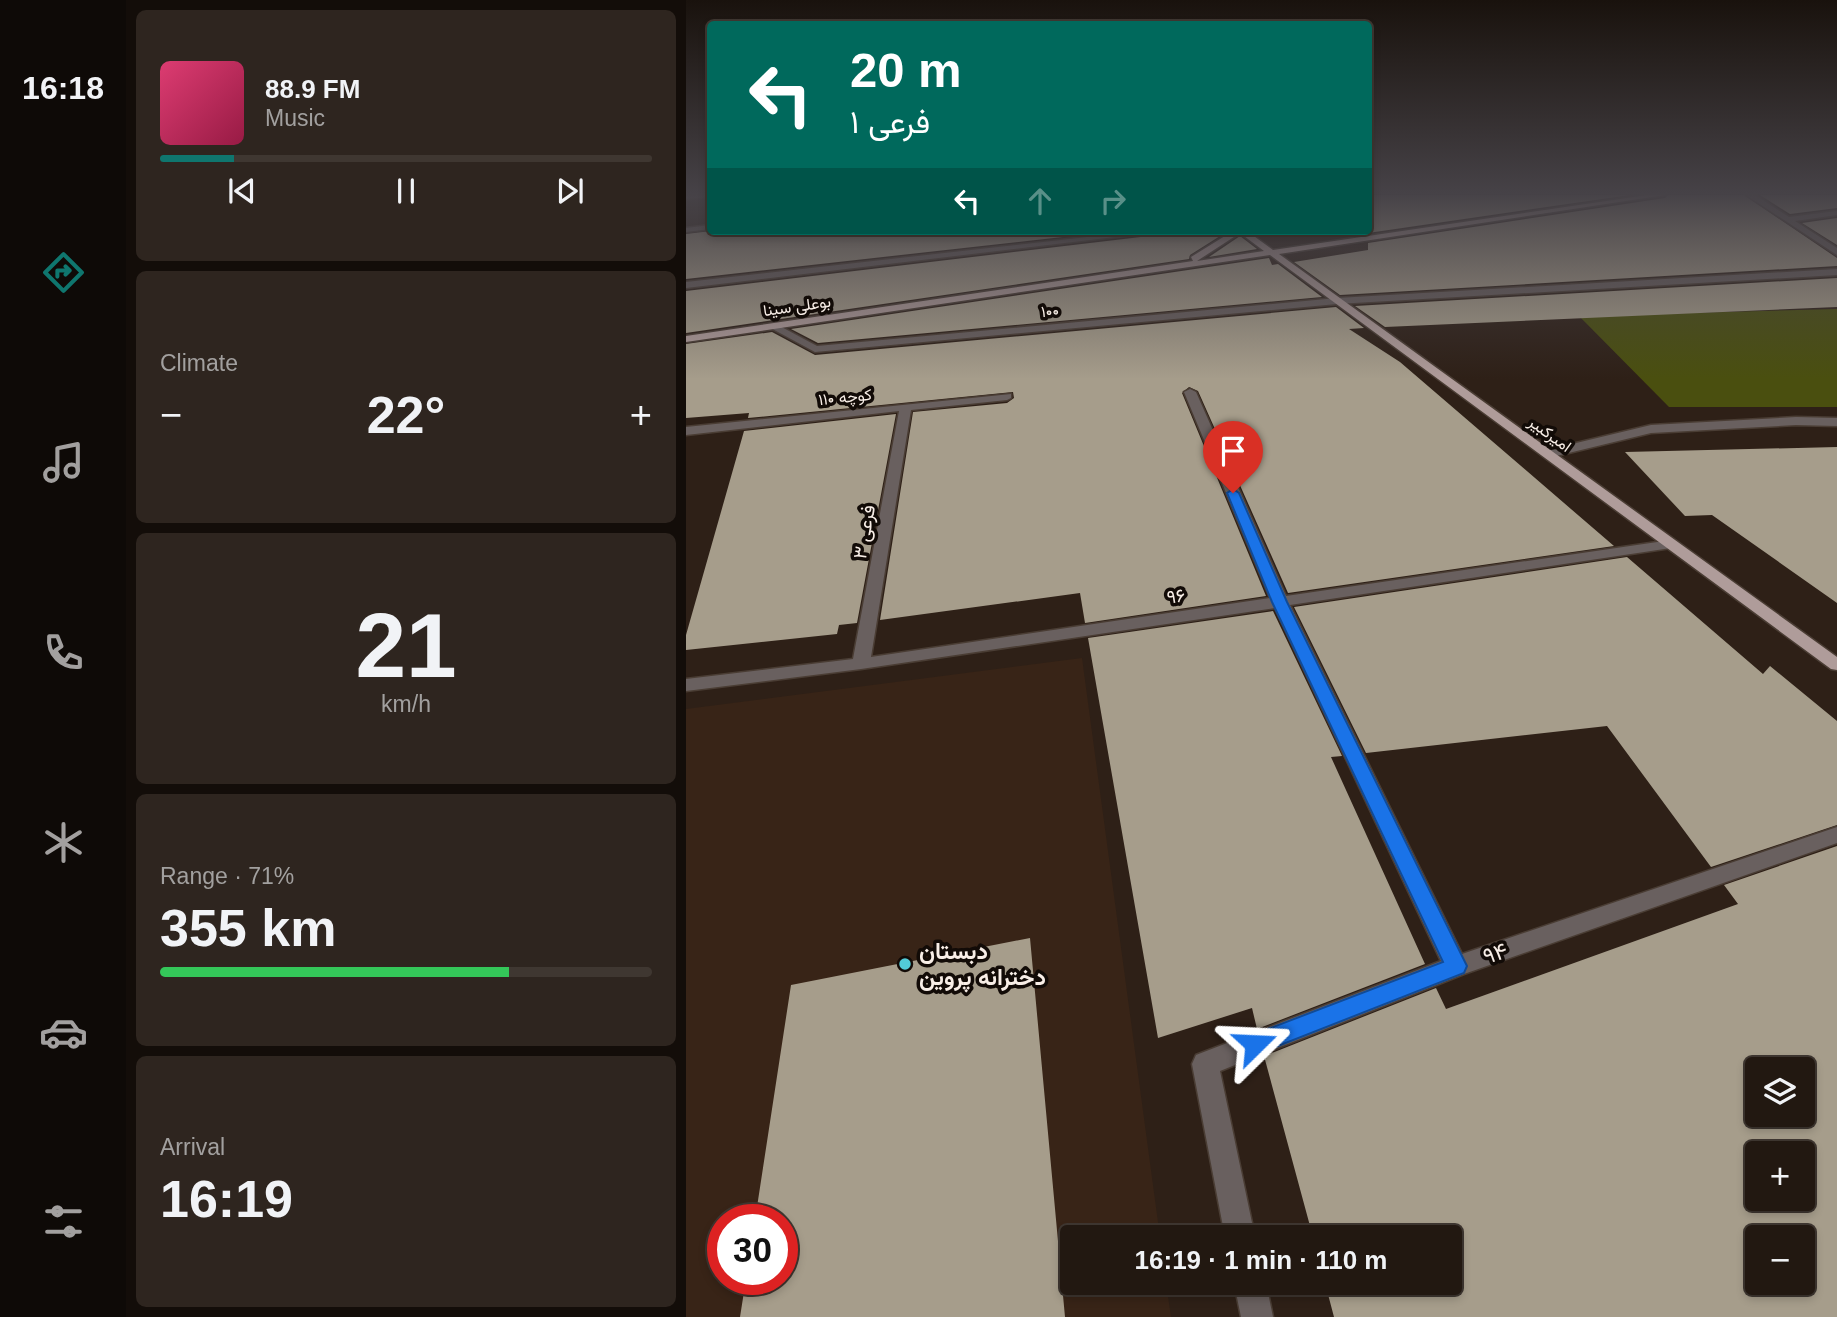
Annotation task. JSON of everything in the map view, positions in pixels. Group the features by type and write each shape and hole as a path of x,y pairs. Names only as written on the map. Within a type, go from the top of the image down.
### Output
{"main road":[{"path":"1168,267 1200,256"},
{"name":"بوعلی سینا","path":"686,339 1241,256"},
{"name":"امیرکبیر","path":"1280,256 1304,269 1337,301 1837,665"}],"street":[{"path":"686,285 938,256"},
{"name":"۱۰۰","path":"772,326 815,349 1337,301 1837,272"},
{"path":"1191,392 1280,602 1456,966"},
{"name":"کوچه ۱۱۰","path":"686,431 1007,396"},
{"name":"فرعی ۳","path":"861,664 906,407"},
{"path":"1548,454 1651,429 1796,421 1837,422"},
{"name":"۹۶","path":"686,685 861,664 1671,544"},
{"name":"۹۴","path":"1238,1225 1205,1064 1456,966 1837,835"},
{"path":"1252,1295 1257,1317"}],"shaded area":[{"name":"دبستان دخترانه پروین","path":"1082,658 1158,1225 1060,1225 1060,1295 1168,1295 1171,1317 686,1317 686,709"}],"green space":[{"path":"1837,309 1837,407 1669,407 1579,316"}],"building":[{"path":"686,256 888,256 686,279"},
{"path":"977,256 1190,256 1189,259 686,333 686,291"},
{"path":"1328,256 1835,256 1837,266 1340,295 1294,262"},
{"path":"1269,258 1272,265 1278,264 1322,297 818,343 791,329"},
{"path":"1837,278 1837,307 1385,327 1355,306"},
{"path":"1336,307 1364,328 1349,329 1400,362 1614,546 1288,593 1198,391 1189,387 1182,393 1266,596 1085,623 1080,593 880,620 913,412 1007,403 1014,398 1013,392 748,418 749,413 686,418 686,344 772,332 815,355"},
{"path":"896,414 857,623 839,625 837,634 686,650 686,635 744,431"},
{"path":"1837,447 1837,603 1712,515 1685,516 1625,452"},
{"path":"1627,557 1763,674 1770,666 1837,721 1837,825 1711,867 1607,726 1366,753 1294,607"},
{"path":"1273,611 1342,756 1331,757 1425,964 1257,1029 1252,1008 1158,1038 1088,638"},
{"path":"1837,846 1837,1317 1334,1317 1328,1295 1462,1295 1462,1225 1310,1225 1264,1056 1436,988 1446,1009 1738,904 1724,885"},
{"path":"1030,938 1060,1263 1060,1295 1063,1295 1065,1317 740,1317 743,1295 798,1295 798,1204 757,1204 791,985"}],"place":[{"name":"دبستان دخترانه پروین","path":"905,964"}],"route":[{"path":"1233,493 1280,602 1456,966 1255,1044"}]}
